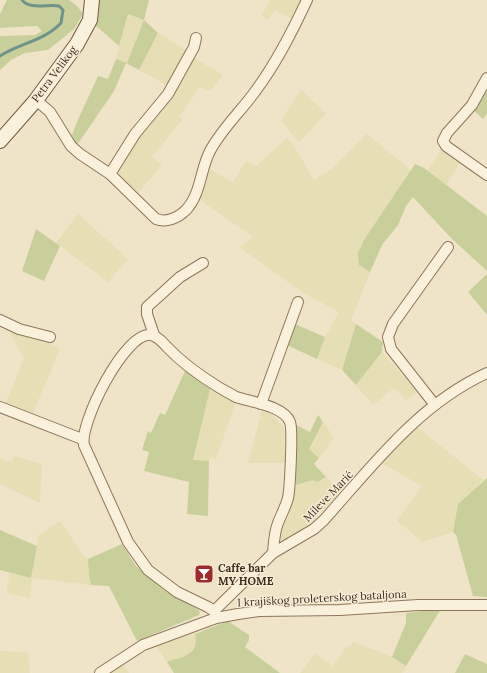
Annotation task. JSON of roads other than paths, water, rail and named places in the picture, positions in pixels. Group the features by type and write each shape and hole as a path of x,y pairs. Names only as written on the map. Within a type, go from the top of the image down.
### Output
{"street":[{"name":"Petra Velikog","path":"0,141 36,100 87,28 92,13 92,0"},
{"path":"36,100 50,112 71,146 80,154 110,174 156,219 172,219 186,211 196,193 210,152 270,71 307,0"},
{"path":"110,174 135,134 168,94 194,47 196,38"},
{"path":"487,78 472,105 447,133 443,141 446,146 487,175"},
{"path":"435,405 391,349 388,337 393,324 448,247"},
{"path":"203,263 180,277 147,306 146,314 154,335 173,354 211,382 235,396 261,404 286,416 289,421 292,432 288,497 274,534 273,553"},
{"path":"261,404 298,302"},
{"path":"0,320 19,329 50,337"},
{"path":"154,335 147,334 135,340 114,364 85,426 82,439 88,457 128,542 148,570 177,592 203,604 215,615"},
{"name":"Mileve Marić","path":"215,615 273,553 314,529 396,438 435,405 476,377 487,372"},
{"path":"0,407 82,439"},
{"name":"I krajiškog proleterskog bataljona","path":"100,673 143,645 215,615 259,611 340,610 448,604 487,605"}],"waterway":[{"path":"0,56 40,38 61,23 63,10 59,6 34,6 29,5 22,0"}],"place":[{"name":"Caffe bar MY HOME","path":"204,574"}]}
